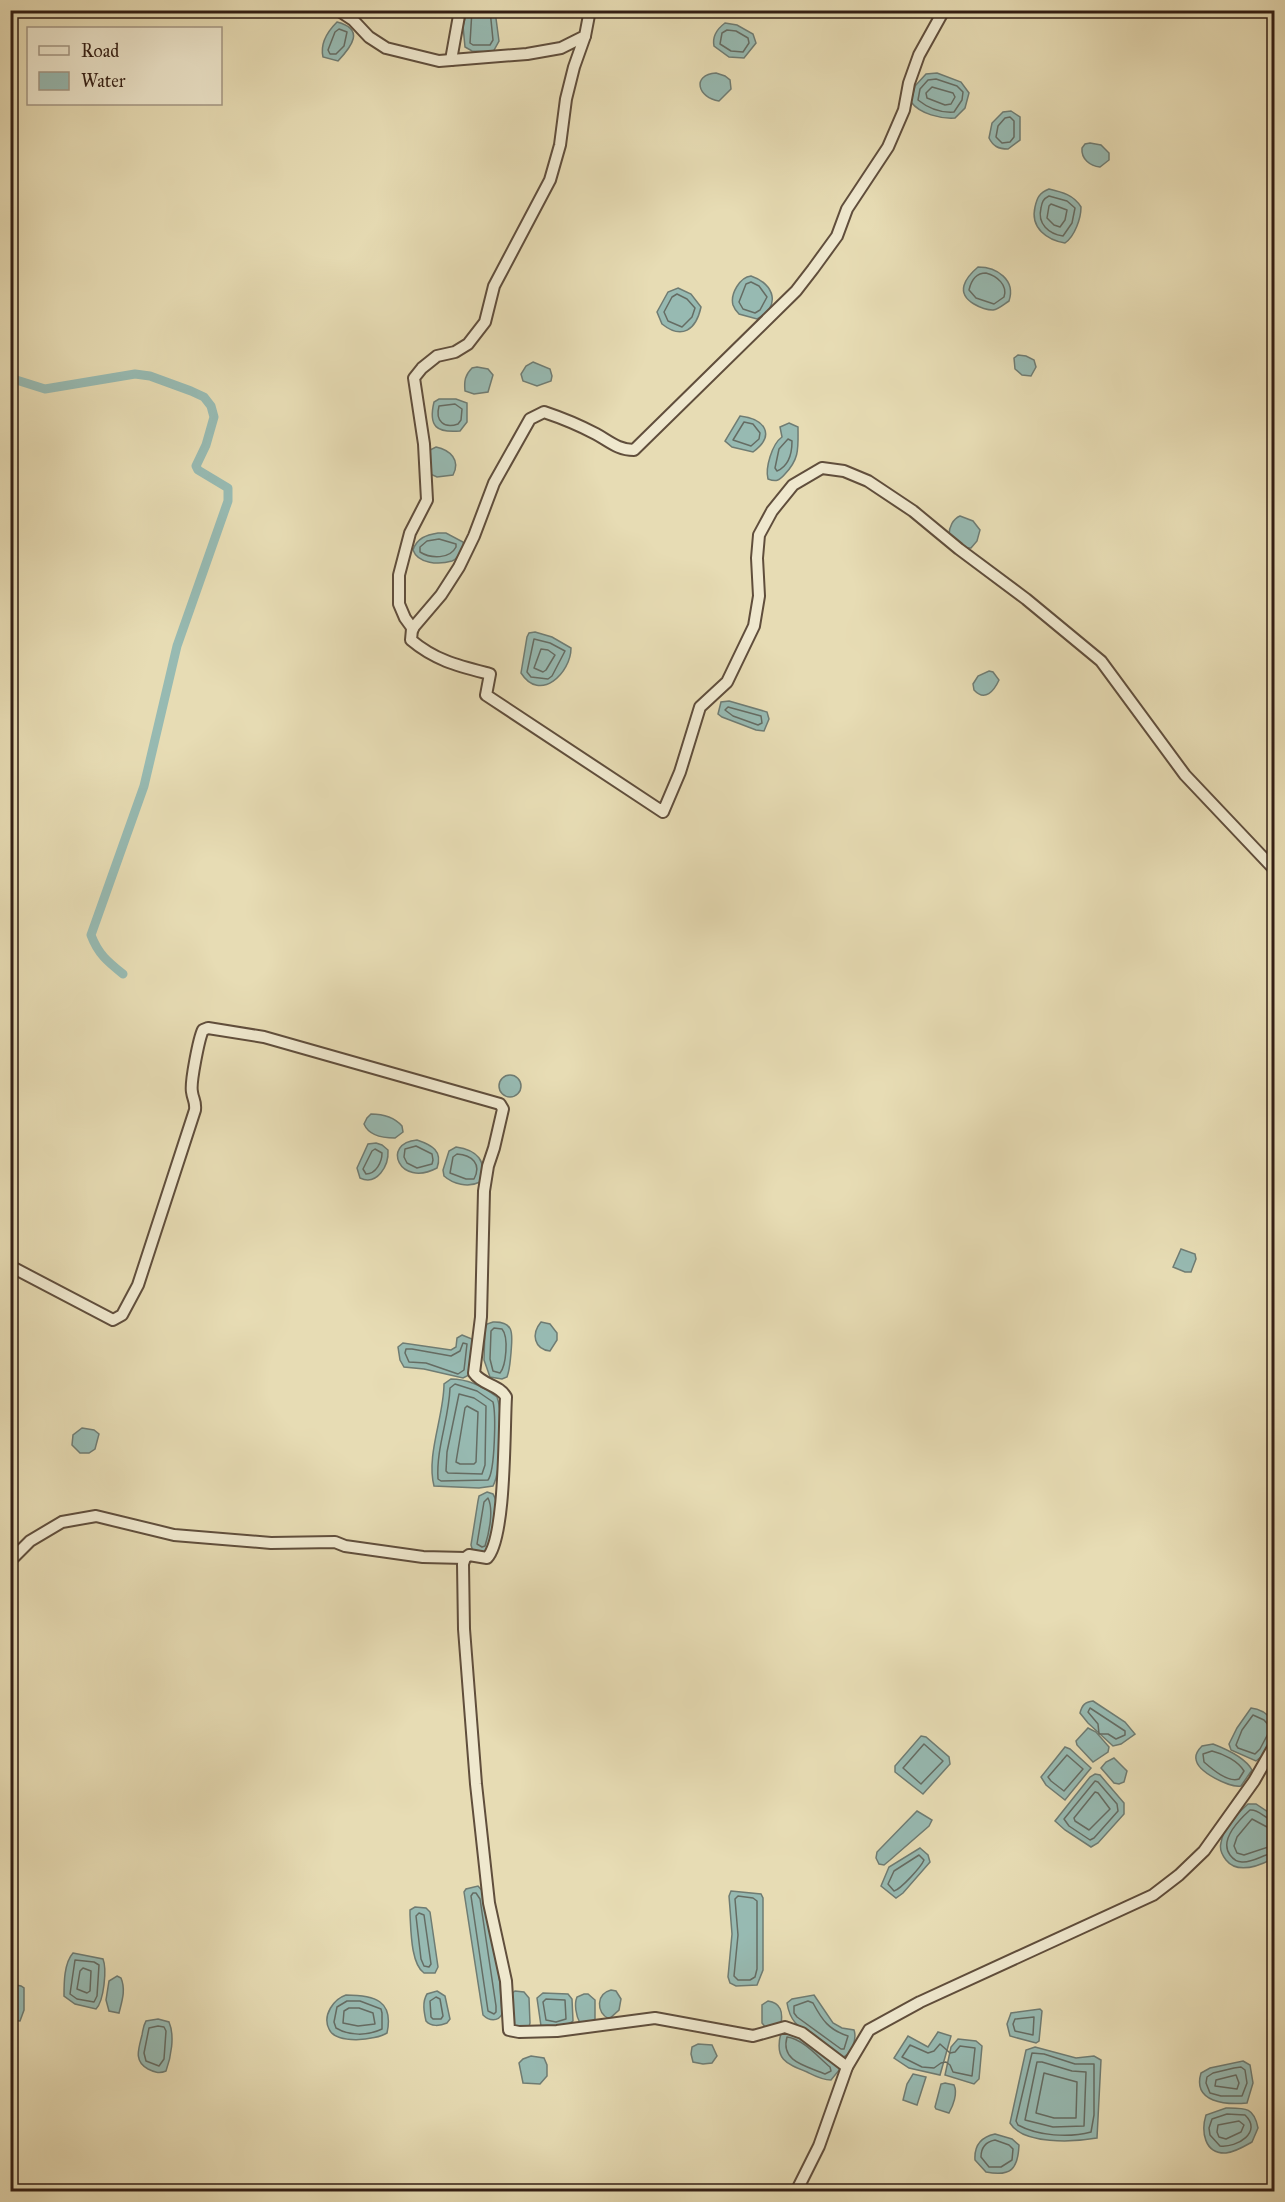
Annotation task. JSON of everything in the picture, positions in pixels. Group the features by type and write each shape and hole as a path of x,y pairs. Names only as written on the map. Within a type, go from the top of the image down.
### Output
{"street":[{"path":"338,10 353,20 369,37 386,48 439,61 527,54 561,48 585,36"},
{"path":"451,60 460,10"},
{"path":"413,629 399,604 399,575 410,533 427,500 424,444 414,378 422,368 438,356 455,352 468,344 485,322 494,286 550,180 560,145 566,99 585,36 590,10"},
{"path":"944,10 919,55 909,83 904,110 888,147 847,209 837,236 796,291 634,450 622,450 564,418 544,412 530,419 494,483 474,537 459,567 441,595 413,629 411,640 427,653 446,662 490,674 486,695 663,812 680,772 700,707 727,682 754,626 759,596 757,558 759,535 772,511 793,485 822,468 844,471 868,482 913,511 1101,661 1185,775 1275,869"},
{"path":"10,1266 113,1320 122,1315 138,1285 195,1110 196,1100 191,1089 199,1041 203,1030 208,1028 264,1037 500,1104 503,1109 484,1191 481,1317 474,1373 478,1379 503,1392 506,1397 497,1538 488,1558 468,1555 465,1558 423,1557 362,1549 335,1542 271,1543 174,1535 96,1516 62,1522 30,1541 10,1561"},
{"path":"465,1558 463,1564 464,1629 476,1784 489,1903 506,1981 509,2030 557,2031 655,2018 753,2036 785,2027 802,2033 847,2067"},
{"path":"796,2192 819,2146 847,2067 869,2030 920,2002 1153,1895 1179,1875 1204,1851 1254,1781 1275,1746"}],"water":[{"path":"467,11 495,11 499,41 493,52 472,51 465,47 463,26"},
{"path":"337,22 346,25 353,33 348,50 338,61 323,57 322,52 326,38"},
{"path":"725,23 737,25 753,34 756,43 744,58 729,57 714,46 716,33"},
{"path":"716,73 730,80 731,89 719,101 706,96 700,87 703,78"},
{"path":"937,73 961,82 969,93 965,108 955,118 931,115 920,110 911,102 915,86 926,74"},
{"path":"1011,111 1020,117 1020,140 1008,149 999,148 989,138 992,123 1003,112"},
{"path":"1085,144 1101,145 1109,153 1109,160 1100,167 1090,163 1083,155 1082,148"},
{"path":"1049,189 1071,197 1081,207 1077,226 1065,243 1046,236 1035,221 1034,214 1038,198"},
{"path":"978,267 992,269 1007,281 1010,287 1009,301 999,308 993,310 981,307 968,300 965,295 963,290 966,281"},
{"path":"751,276 765,284 772,296 770,308 757,319 739,314 732,301 743,279"},
{"path":"678,288 691,294 701,307 696,322 682,332 669,329 662,324 657,312 668,292"},
{"path":"1018,355 1034,360 1036,367 1031,376 1022,375 1015,369 1014,358"},
{"path":"533,362 550,369 551,381 537,386 523,381 521,374 526,366"},
{"path":"472,368 488,369 493,375 488,392 474,394 465,391 466,376"},
{"path":"439,399 456,399 467,403 467,422 460,431 445,431 436,427 432,411 434,402"},
{"path":"740,416 756,420 766,434 760,446 753,452 732,447 725,441"},
{"path":"789,423 798,427 796,458 781,478 775,481 768,479 770,456 782,437 780,427"},
{"path":"436,447 453,456 456,465 453,475 437,477 428,473 427,459 430,450"},
{"path":"960,516 973,521 980,530 977,541 971,548 966,548 949,535 952,524"},
{"path":"446,533 463,542 464,546 459,555 454,560 441,563 424,561 419,558 413,550 415,546 426,536"},
{"path":"535,632 552,637 571,648 566,667 553,681 545,685 529,682 521,673 527,637 529,633"},
{"path":"989,671 993,672 999,680 989,694 982,695 974,690 973,684 978,676"},
{"path":"729,701 767,712 769,719 764,731 756,730 718,714 721,702"},
{"path":"510,1075 518,1078 521,1086 518,1094 510,1097 502,1094 499,1086 502,1078"},
{"path":"371,1114 392,1118 402,1126 403,1132 395,1138 373,1134 364,1124"},
{"path":"417,1140 435,1150 439,1157 437,1168 424,1173 413,1172 404,1169 399,1163 397,1155 400,1148 406,1143"},
{"path":"376,1143 388,1150 384,1168 377,1177 366,1180 360,1178 357,1168 368,1144"},
{"path":"456,1147 470,1151 479,1158 483,1168 480,1182 471,1185 461,1184 444,1176 443,1170 449,1151"},
{"path":"1181,1249 1195,1254 1196,1259 1191,1272 1173,1267"},
{"path":"493,1322 506,1324 512,1335 509,1371 507,1377 502,1379 490,1377 484,1360 485,1329 487,1324"},
{"path":"541,1322 550,1324 557,1333 557,1340 550,1351 537,1344 535,1336"},
{"path":"462,1335 472,1339 474,1346 469,1375 463,1378 404,1367 400,1360 398,1347 403,1343 451,1350 456,1347 457,1338"},
{"path":"451,1379 476,1384 497,1397 500,1442 498,1468 493,1486 479,1488 434,1486 432,1461 444,1384"},
{"path":"82,1428 94,1430 99,1434 95,1449 89,1453 80,1453 72,1445 73,1435"},
{"path":"487,1492 493,1494 496,1501 497,1516 485,1554 473,1552 471,1545 479,1496"},
{"path":"1093,1701 1125,1722 1135,1734 1121,1744 1113,1746 1080,1713 1084,1704"},
{"path":"1251,1708 1264,1713 1274,1723 1269,1744 1264,1754 1256,1761 1231,1750 1229,1744"},
{"path":"1088,1728 1096,1732 1109,1747 1108,1752 1093,1762 1076,1741"},
{"path":"921,1736 926,1737 949,1757 950,1764 923,1794 895,1772 895,1766"},
{"path":"1213,1744 1240,1757 1249,1765 1252,1770 1241,1786 1215,1778 1198,1764 1196,1757 1202,1746"},
{"path":"1065,1747 1091,1768 1065,1800 1046,1785 1041,1777"},
{"path":"1114,1758 1127,1771 1124,1782 1119,1784 1114,1783 1101,1768"},
{"path":"1095,1774 1100,1775 1124,1803 1124,1814 1098,1843 1091,1847 1055,1821 1090,1777"},
{"path":"1248,1804 1256,1804 1274,1816 1274,1858 1256,1866 1243,1868 1231,1865 1221,1852 1220,1846 1228,1826"},
{"path":"917,1811 932,1820 929,1826 884,1865 879,1864 876,1858 877,1852"},
{"path":"920,1848 928,1855 930,1862 896,1898 881,1886 889,1867"},
{"path":"478,1886 486,1895 500,1983 502,2014 493,2020 483,2015 464,1892 466,1889"},
{"path":"731,1891 761,1894 763,1898 763,1970 757,1985 736,1986 730,1983 728,1977 732,1934 729,1896"},
{"path":"415,1907 426,1908 430,1912 438,1967 435,1973 424,1973 416,1962 411,1938 410,1910"},
{"path":"73,1953 103,1959 104,1985 96,2009 75,2004 64,1996 66,1968"},
{"path":"117,1976 121,1978 123,1987 119,2013 109,2011 106,2000 109,1981"},
{"path":"11,1984 24,1988 24,2010 20,2021 11,2020"},
{"path":"611,1990 616,1991 621,1999 619,2010 609,2019 600,2008 600,1999"},
{"path":"437,1991 445,1996 450,2019 441,2025 430,2024 426,2021 424,2011 425,1997"},
{"path":"515,1991 524,1992 529,1998 530,2023 525,2029 512,2025 511,1994"},
{"path":"543,1993 568,1994 572,1999 573,2021 566,2025 541,2026 537,1998"},
{"path":"588,1994 595,2000 595,2023 580,2023 576,2000"},
{"path":"346,1995 366,1996 380,2002 388,2014 387,2033 374,2038 356,2040 333,2034 327,2024 328,2013 334,2004"},
{"path":"814,1995 833,2023 842,2028 854,2030 853,2045 844,2057 799,2026 791,2017 787,2003 792,1999"},
{"path":"768,2001 778,2006 782,2020 781,2024 766,2028 762,2023 762,2005"},
{"path":"1040,2009 1042,2011 1039,2041 1036,2043 1010,2036 1007,2024 1011,2013"},
{"path":"158,2019 169,2022 172,2040 166,2071 154,2072 143,2066 138,2054 146,2021"},
{"path":"790,2030 838,2065 840,2069 831,2080 793,2066 784,2059 779,2049 779,2042 781,2033"},
{"path":"938,2032 951,2036 940,2075 909,2068 894,2058 908,2036 928,2047"},
{"path":"958,2039 976,2041 982,2046 979,2079 974,2084 945,2075 951,2047"},
{"path":"698,2044 712,2045 717,2056 712,2063 693,2062 692,2047"},
{"path":"1035,2047 1076,2058 1094,2056 1101,2060 1097,2138 1063,2141 1037,2138 1017,2130 1010,2123 1026,2050"},
{"path":"531,2056 544,2058 547,2065 547,2076 540,2084 523,2083 519,2063"},
{"path":"1243,2061 1250,2065 1253,2083 1247,2103 1221,2102 1206,2096 1200,2083 1201,2073 1210,2068"},
{"path":"913,2074 926,2077 917,2105 903,2100 907,2084"},
{"path":"941,2084 954,2085 955,2088 949,2113 935,2107"},
{"path":"1226,2108 1248,2110 1254,2116 1258,2128 1252,2142 1226,2153 1213,2150 1209,2146 1204,2128 1206,2115"},
{"path":"995,2134 1012,2139 1019,2145 1015,2165 1007,2172 986,2172 975,2160 979,2142"}],"waterway":[{"path":"10,378 45,389 135,374 150,376 204,397 211,406 214,417 206,445 196,466 198,470 228,488 228,501 177,646 144,786 91,935 104,957 123,974"}]}
